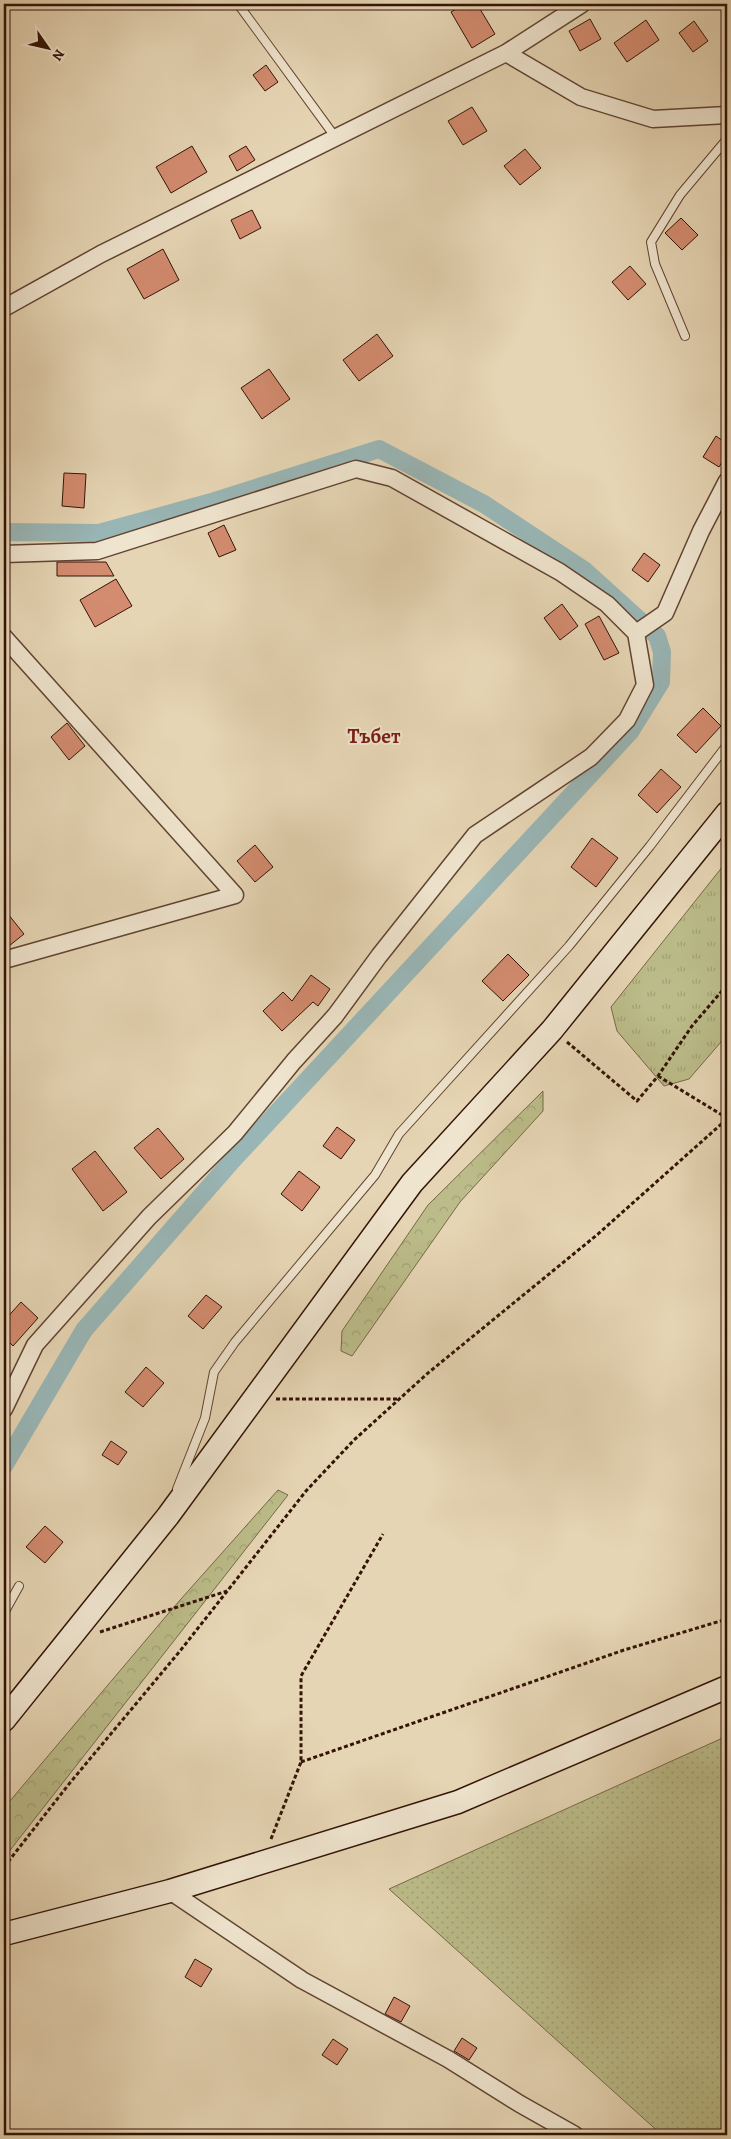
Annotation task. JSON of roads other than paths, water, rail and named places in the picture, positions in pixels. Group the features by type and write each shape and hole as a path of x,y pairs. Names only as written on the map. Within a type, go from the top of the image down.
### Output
{"main road":[{"path":"4,1720 168,1516 412,1184 552,1030 727,813"},
{"path":"4,1934 170,1891 458,1802 727,1687"}],"street":[{"path":"4,308 101,254 506,53 582,4"},
{"path":"506,53 581,96 653,119 727,115"},
{"path":"4,554 97,551 356,469 392,478 560,572 607,604 636,633 645,685 627,720 591,757 475,835 379,956 336,1016 294,1061 235,1132 149,1217 35,1345 4,1410"},
{"path":"636,633 665,613 701,531 727,481"},
{"path":"4,637 235,895 4,960"},
{"path":"170,1891 302,1980 448,2059 520,2104 575,2135"}],"lane":[{"path":"238,4 336,138"},
{"path":"685,336 654,264 652,242 680,195 727,138"},
{"path":"168,1516 206,1418 214,1372 235,1342 376,1175 399,1134 569,946 650,846 727,745"},
{"path":"4,1613 19,1586"}],"waterway":[{"path":"4,532 99,533 208,503 379,449 484,504 584,570 657,636 662,652 661,682 630,732 231,1162 84,1330 4,1466"}],"district":[{"name":"Тъбет","path":"374,736"}]}
